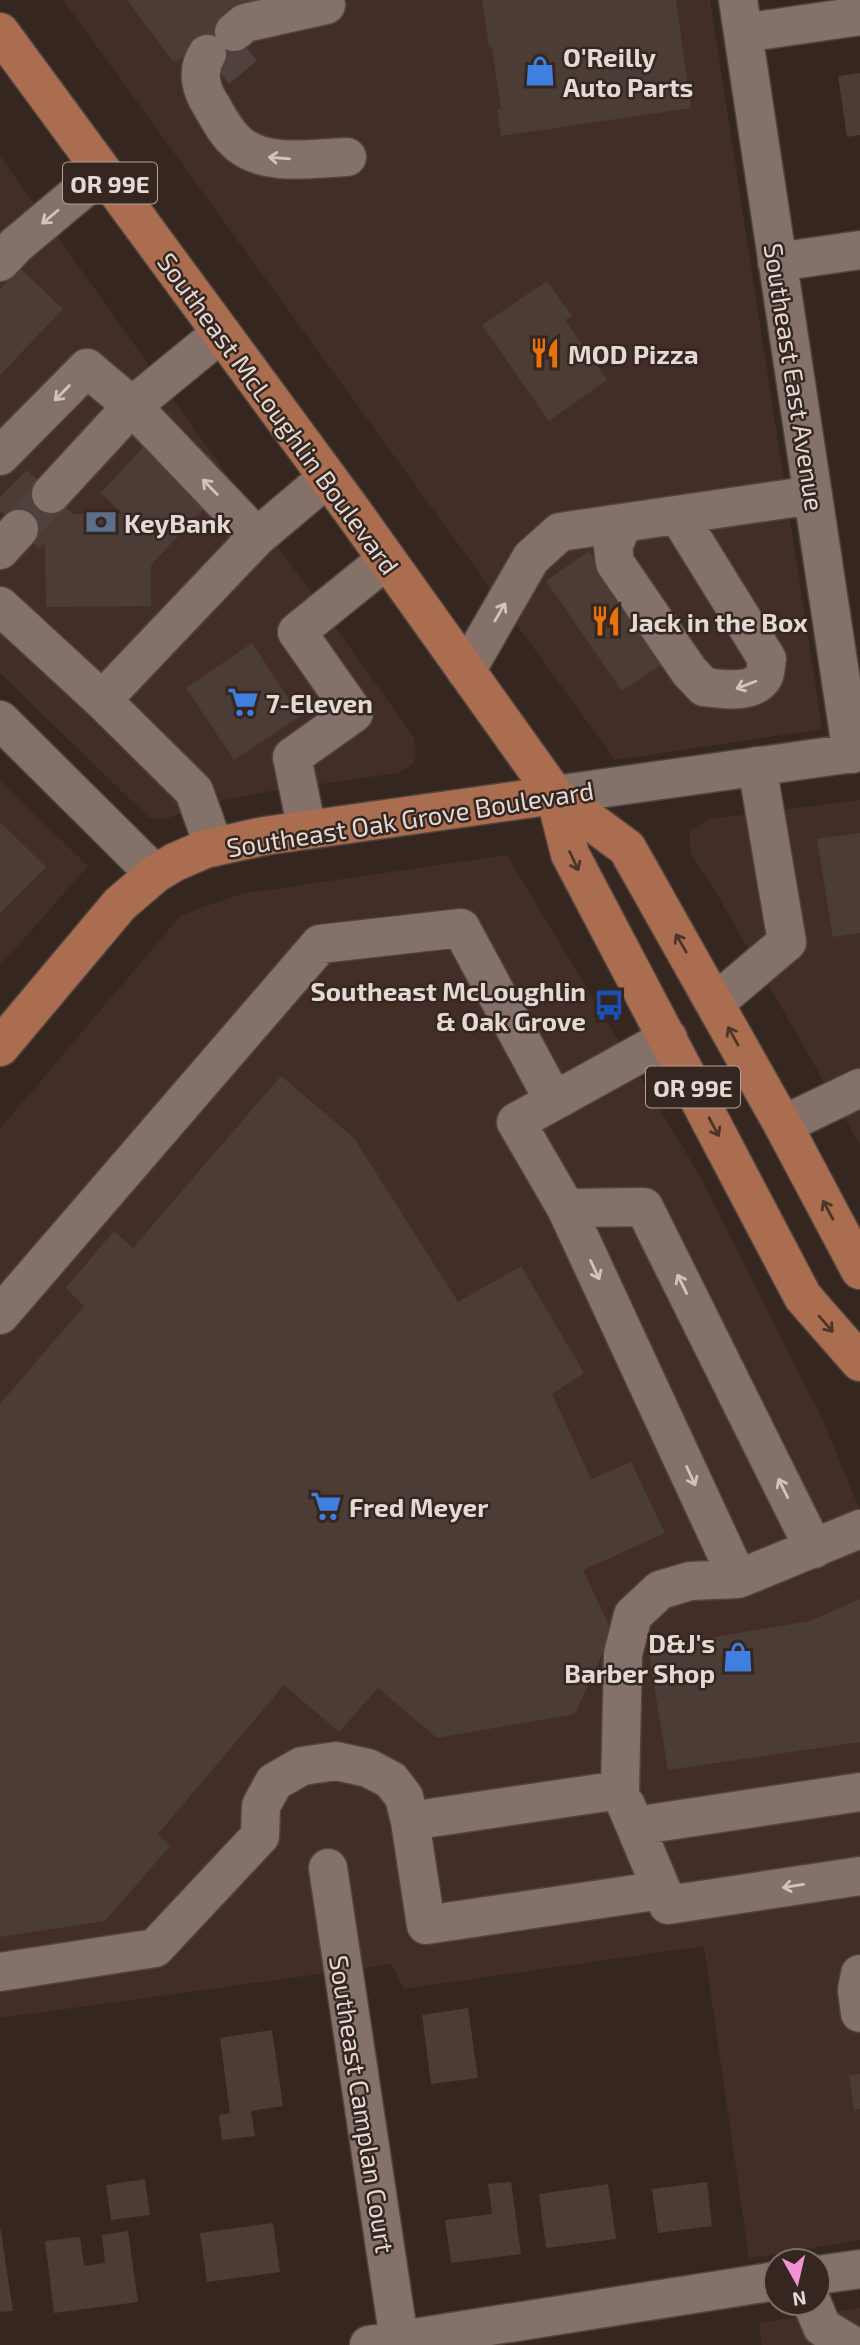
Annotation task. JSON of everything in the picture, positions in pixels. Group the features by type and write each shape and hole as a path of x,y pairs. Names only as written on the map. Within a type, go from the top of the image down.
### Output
{"main road":[{"name":"Southeast McLoughlin Boulevard","path":"0,32 555,795 627,848 783,1125 860,1270"},
{"name":"Southeast McLoughlin Boulevard","path":"555,795 570,854 803,1297 860,1362"},
{"name":"Southeast Oak Grove Boulevard","path":"0,1046 120,904 155,874 175,862 214,847 264,836 555,795"}],"street":[{"path":"326,5 228,50 204,94 227,131 242,147 272,159 346,158"},
{"path":"740,16 860,16"},
{"name":"Southeast East Avenue","path":"740,16 813,495 846,622 856,753"},
{"path":"0,262 16,245 102,173"},
{"path":"777,262 860,250"},
{"path":"51,494 132,405 221,333"},
{"path":"0,456 86,368 132,405 257,537"},
{"path":"102,700 257,537 327,478"},
{"path":"466,671 531,558 560,532 813,495"},
{"path":"623,523 613,547 615,563 689,671 704,687 732,690 753,685 764,676 766,659 678,515"},
{"path":"307,830 292,757 354,713 297,632 386,560"},
{"path":"0,606 102,700 194,791 214,847"},
{"path":"7,741 155,874"},
{"name":"Southeast Oak Grove Boulevard","path":"555,795 856,753"},
{"path":"715,1003 787,942 757,766"},
{"path":"0,1315 320,944 461,928 554,1101"},
{"path":"668,1038 516,1122 566,1208 738,1578"},
{"path":"783,1125 860,1088"},
{"path":"566,1208 644,1207 814,1549"},
{"path":"665,1898 620,1790 623,1654 633,1615 660,1590 690,1581 738,1578 860,1529"},
{"path":"0,1972 156,1948 260,1836 261,1806 274,1782 302,1766 336,1761 368,1768 391,1780 404,1797 426,1925 860,1876"},
{"path":"410,1821 620,1790"},
{"path":"635,1826 860,1792"},
{"name":"Southeast Camplan Court","path":"328,1868 384,2343"},
{"path":"860,1974 857,1990 860,2014"},
{"path":"832,2273 860,2269"},
{"path":"384,2343 762,2283"},
{"path":"818,2317 822,2327 852,2345"}],"shaded area":[{"path":"63,0 710,0 822,729 615,760"},
{"path":"0,156 413,736 416,750 413,764 398,773 270,791 215,802 162,820 148,817 0,673"},
{"path":"0,780 88,866 0,966"},
{"path":"860,800 860,1145 718,896 691,854 689,830 710,819"},
{"path":"507,855 700,1176 821,1416 860,1510 860,2240 817,2247 762,2247 762,2256 749,2258 704,1946 404,1989 391,1964 0,2018 0,1129 181,915 241,894"},
{"path":"860,2308 860,2345 762,2345 759,2323 799,2317 832,2317 832,2312"}],"building":[{"path":"127,0 260,0 228,24 249,53 221,74 199,44 174,63"},
{"path":"482,0 676,0 691,108 501,136 497,109 501,109"},
{"path":"860,73 860,135 847,137 838,76"},
{"path":"20,268 63,309 0,375 0,289"},
{"name":"MOD Pizza","path":"547,281 572,316 565,320 607,380 549,421 482,325"},
{"name":"KeyBank","path":"147,443 210,502 151,565 151,606 46,607 45,543 39,549 0,510 0,497 27,470 73,514 123,514 101,493"},
{"name":"Jack in the Box","path":"589,551 665,662 622,691 546,581"},
{"name":"7-Eleven","path":"252,643 300,716 234,760 186,688"},
{"path":"0,822 46,867 0,913"},
{"path":"860,833 860,933 833,937 817,839"},
{"name":"Fred Meyer","path":"281,1076 354,1138 458,1302 521,1266 584,1373 552,1394 591,1479 631,1462 665,1533 583,1570 612,1632 575,1714 437,1738 378,1688 339,1732 284,1685 158,1834 170,1846 105,1921 0,1937 0,1404 84,1306 66,1288 114,1231 133,1248"},
{"path":"860,1599 860,1742 668,1770 648,1648 810,1621"},
{"path":"468,2008 478,2078 431,2084 422,2015"},
{"path":"272,2030 283,2106 251,2111 255,2136 222,2140 219,2115 230,2113 220,2038"},
{"path":"860,2074 860,2109 854,2110 849,2075"},
{"path":"145,2179 150,2215 111,2220 106,2185"},
{"path":"511,2182 521,2254 451,2263 445,2220 492,2214 488,2184"},
{"path":"707,2182 712,2226 658,2233 652,2189"},
{"path":"608,2184 616,2239 546,2248 539,2194"},
{"path":"273,2223 280,2272 207,2282 200,2233"},
{"path":"0,2226 13,2311 0,2312"},
{"path":"128,2231 138,2302 54,2313 45,2241 80,2237 84,2266 105,2263 102,2235"}],"tunnel":[{"path":"217,69 245,46"},
{"path":"19,529 51,494"}],"place":[{"name":"O'Reilly Auto Parts","path":"540,71"},
{"name":"MOD Pizza","path":"545,353"},
{"name":"KeyBank","path":"101,522"},
{"name":"Jack in the Box","path":"606,621"},
{"name":"7-Eleven","path":"243,702"},
{"name":"Southeast McLoughlin & Oak Grove","path":"609,1005"},
{"name":"Fred Meyer","path":"326,1506"},
{"name":"D&J's Barber Shop","path":"738,1657"}]}
